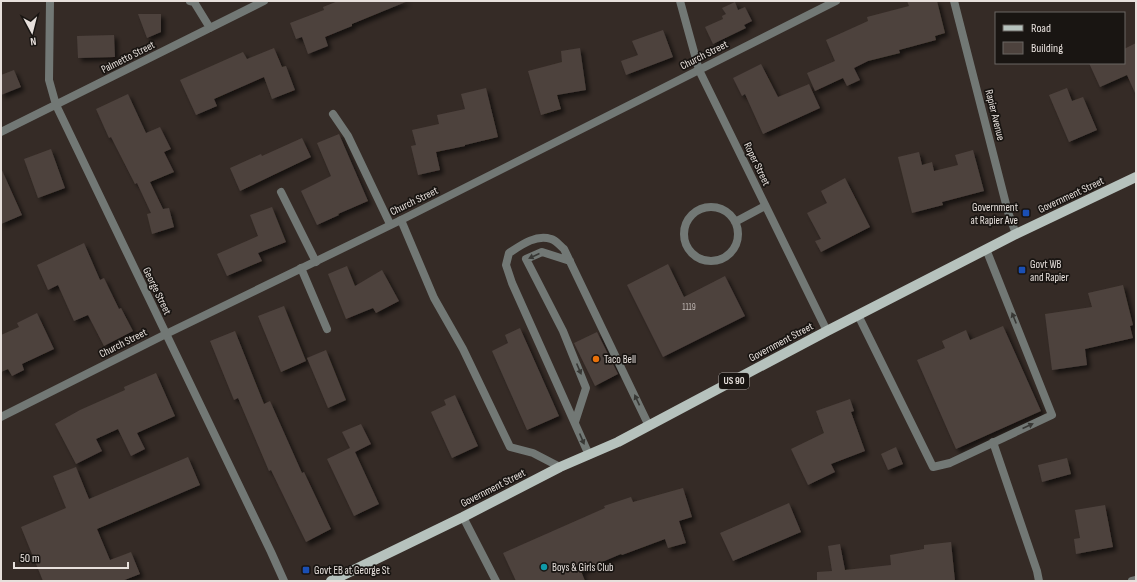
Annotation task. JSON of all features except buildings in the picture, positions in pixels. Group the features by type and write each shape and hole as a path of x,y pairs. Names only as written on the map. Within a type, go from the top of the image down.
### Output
{"main road":[{"name":"Government Street","path":"331,581 463,517 560,467 618,442 827,331 986,249 1136,177"}],"street":[{"name":"George Street","path":"50,1 49,80 56,105 284,581"},
{"path":"190,1 194,2 210,28"},
{"name":"Palmetto Street","path":"1,132 264,1"},
{"name":"Roper Street","path":"680,1 699,70 827,331"},
{"name":"Church Street","path":"1,417 166,334 316,262 390,224 401,220 836,1"},
{"name":"Rapier Avenue","path":"954,1 1008,212 1016,234"},
{"path":"333,114 348,136 390,224"},
{"path":"281,192 316,262"},
{"path":"735,222 765,206"},
{"path":"705,207 714,207 730,214 735,222 738,230 734,248 720,260 702,260 688,249 684,240 683,232 690,216 697,210 705,207"},
{"path":"401,220 434,298 463,349 510,447 533,453 560,467"},
{"path":"589,455 512,283 506,265 509,253 535,238 552,239 564,249 649,426"},
{"path":"858,315 933,467 950,464 993,442 1052,415 986,249"},
{"path":"570,261 542,252 526,259 563,331 586,388 575,422"},
{"path":"301,268 327,329"},
{"path":"993,442 1037,571 1039,581"},
{"path":"463,517 496,581"},
{"path":"1132,581 1136,580"}],"place":[{"name":"Government at Rapier Ave","path":"1026,213"},
{"name":"Govt WB and Rapier","path":"1022,270"},
{"name":"Taco Bell","path":"596,359"},
{"name":"Boys & Girls Club","path":"544,567"},
{"name":"Govt EB at George St","path":"306,570"}]}
